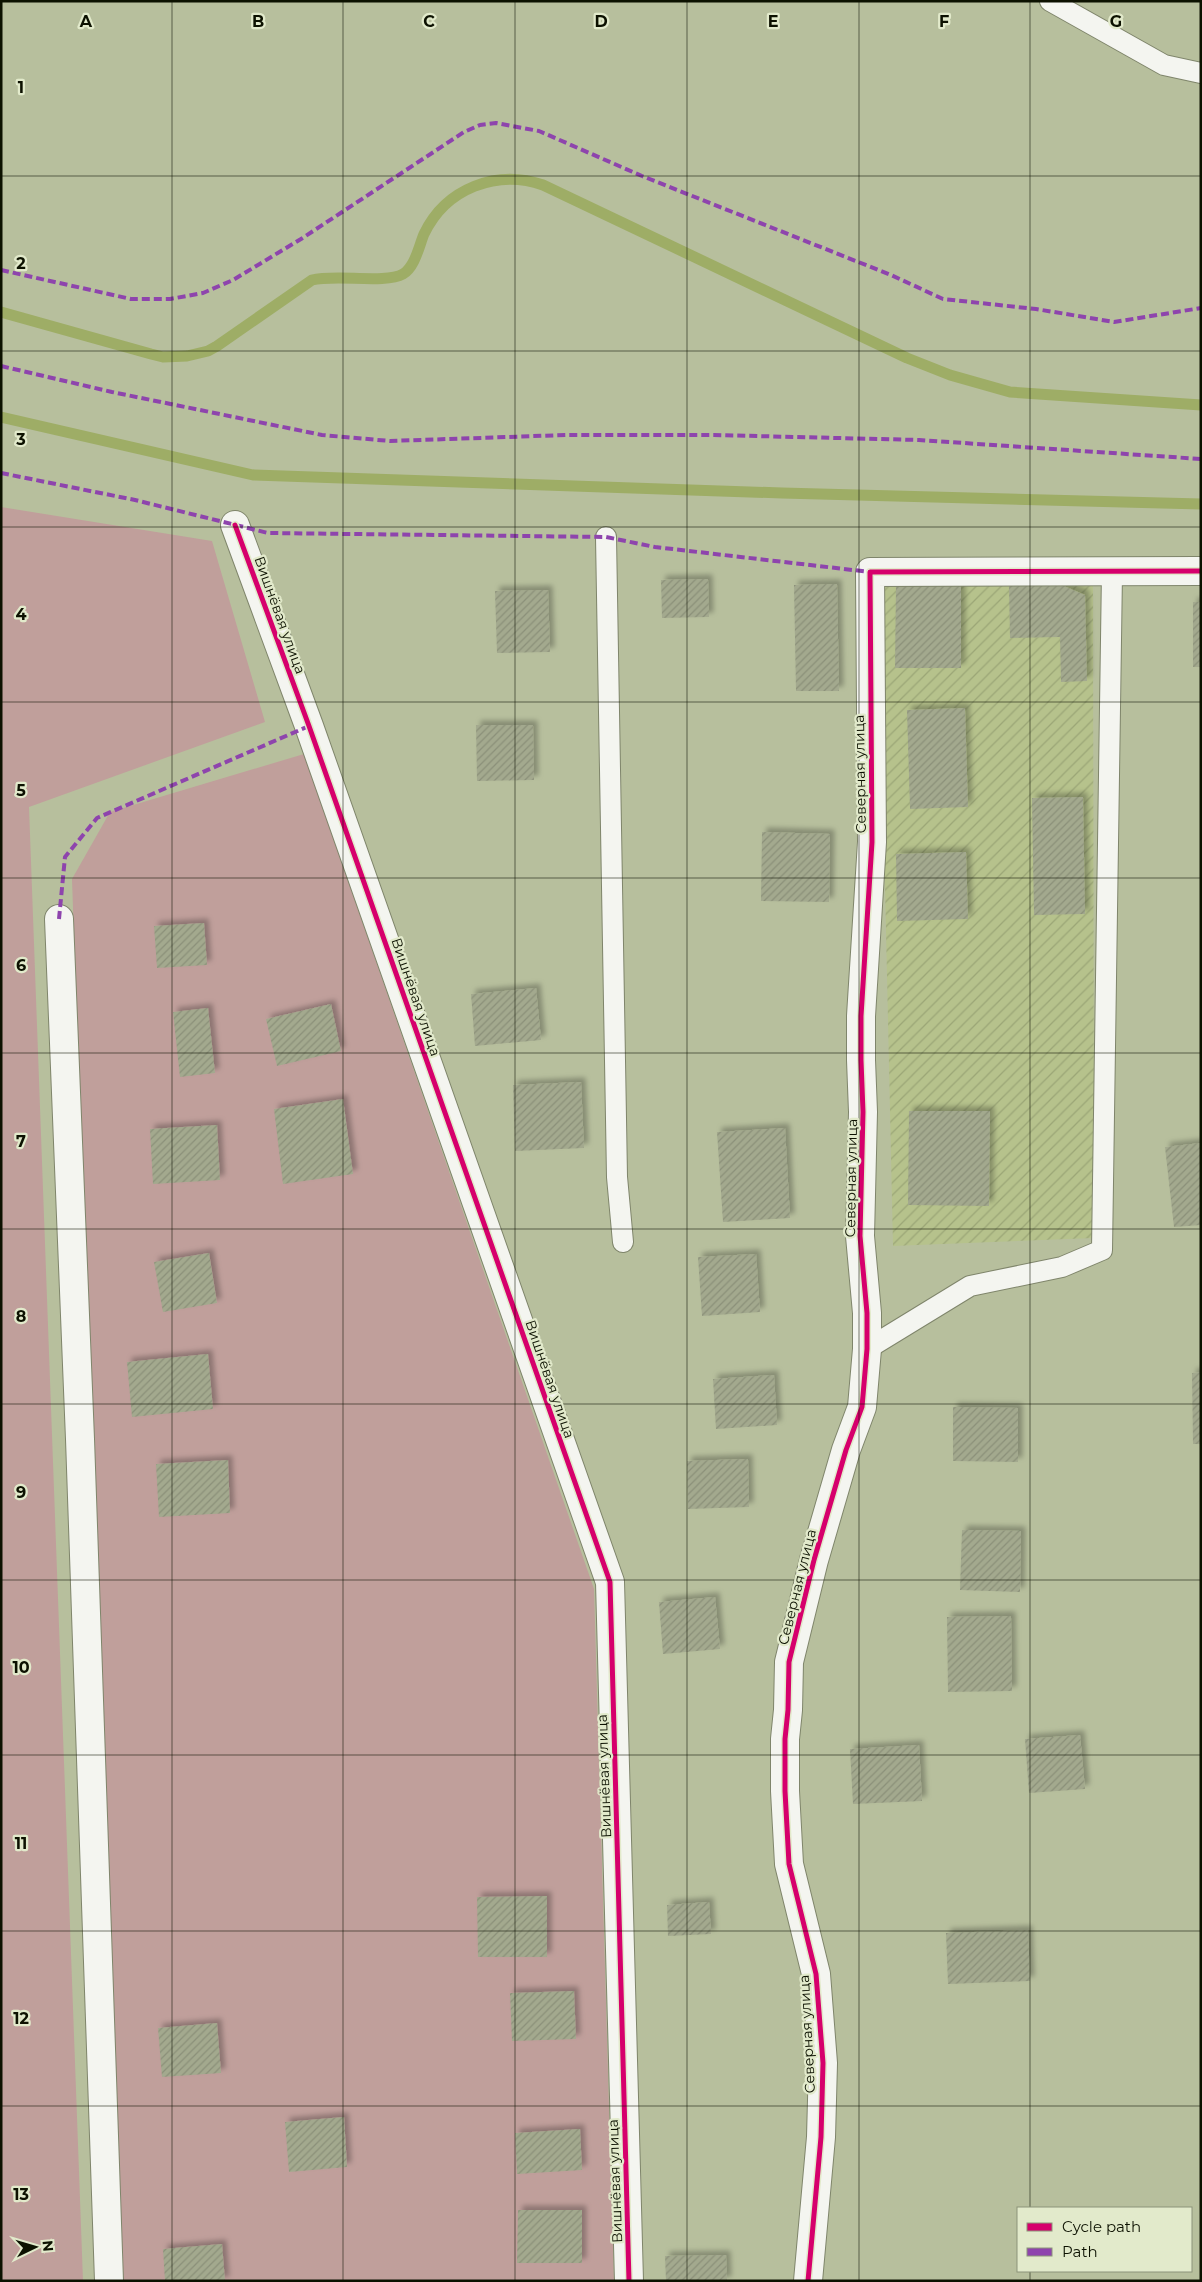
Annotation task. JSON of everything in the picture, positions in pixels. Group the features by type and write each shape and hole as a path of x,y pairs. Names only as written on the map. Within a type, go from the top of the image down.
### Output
{"street":[{"name":"Вишнёвая улица","path":"235,525 313,736 610,1582 630,2281"},
{"name":"Северная улица","path":"808,2281 821,2136 823,2063 816,1974 789,1864 784,1739 788,1710 790,1662 814,1560 846,1450 862,1407 867,1349 867,1313 860,1236 863,1112 860,1060 872,842 870,572 1201,571"},
{"path":"59,919 81,1468 109,2281"}],"lane":[{"path":"1050,1 1164,65 1201,73"},
{"path":"606,537 617,1176 624,1242"},
{"path":"867,1349 970,1286 1062,1267 1102,1250 1112,572"}],"shaded area":[{"path":"1,507 212,541 265,722 29,807 83,2281 1,2281"},
{"path":"878,571 1093,580 1094,1238 893,1246"},
{"path":"304,754 594,1589 614,2281 120,2281 72,879 110,812"}],"building":[{"path":"708,579 709,617 662,618 661,580"},
{"path":"837,584 839,691 796,691 794,585"},
{"path":"896,584 961,585 961,668 895,668"},
{"path":"1059,584 1085,595 1087,681 1061,682 1060,637 1010,638 1009,586"},
{"path":"548,590 550,652 497,653 495,591"},
{"path":"1193,602 1201,602 1201,667 1193,667"},
{"path":"965,708 968,807 910,809 907,710"},
{"path":"476,725 533,725 534,780 477,781"},
{"path":"1083,797 1085,914 1034,915 1032,798"},
{"path":"762,832 830,834 829,902 761,901"},
{"path":"966,852 968,919 897,921 896,854"},
{"path":"204,923 207,965 157,968 154,926"},
{"path":"536,988 541,1040 475,1046 471,994"},
{"path":"331,1004 341,1051 277,1066 266,1019"},
{"path":"208,1008 215,1073 180,1077 173,1012"},
{"path":"581,1082 584,1148 515,1151 513,1085"},
{"path":"343,1099 353,1174 283,1184 274,1109"},
{"path":"909,1111 990,1111 989,1206 908,1205"},
{"path":"217,1125 220,1180 153,1184 150,1129"},
{"path":"785,1128 790,1218 723,1222 717,1132"},
{"path":"1201,1143 1201,1225 1174,1227 1165,1147"},
{"path":"209,1253 217,1303 163,1312 154,1262"},
{"path":"756,1254 760,1312 702,1316 698,1257"},
{"path":"208,1354 213,1409 132,1417 127,1362"},
{"path":"1201,1372 1201,1444 1193,1444 1192,1373"},
{"path":"774,1375 777,1425 716,1429 713,1379"},
{"path":"953,1407 1018,1408 1018,1462 953,1461"},
{"path":"748,1459 749,1507 688,1509 687,1461"},
{"path":"228,1460 230,1513 159,1517 156,1464"},
{"path":"962,1530 1021,1531 1020,1592 960,1590"},
{"path":"715,1597 720,1649 663,1654 659,1602"},
{"path":"1011,1616 1012,1691 948,1692 947,1617"},
{"path":"1080,1735 1085,1789 1029,1793 1025,1739"},
{"path":"919,1745 922,1801 853,1804 850,1749"},
{"path":"547,1896 547,1957 478,1957 477,1897"},
{"path":"709,1902 711,1934 668,1936 667,1905"},
{"path":"1028,1930 1030,1981 948,1984 946,1933"},
{"path":"574,1991 576,2039 512,2041 510,1993"},
{"path":"217,2023 221,2073 162,2077 158,2028"},
{"path":"344,2117 347,2167 289,2172 285,2122"},
{"path":"580,2129 582,2170 517,2174 515,2133"},
{"path":"518,2210 582,2210 582,2263 517,2263"},
{"path":"222,2244 225,2281 165,2281 163,2249"},
{"path":"726,2255 727,2281 666,2281 665,2256"}],"waterway":[{"path":"1,312 163,357 187,356 208,351 312,280 322,278 373,279 395,277 403,274 414,261 424,234 445,205 459,194 475,186 491,181 508,179 543,185 907,358 950,375 1010,392 1201,405"},
{"path":"1,417 253,475 782,493 1201,504"}],"marked path":[{"path":"1,270 131,299 170,299 203,293 233,280 301,239 464,132 480,125 496,123 539,131 642,176 891,275 943,299 1036,309 1114,322 1201,308"},
{"path":"1,366 112,392 322,435 390,441 566,435 714,435 919,440 1201,459"},
{"path":"1,473 135,500 268,533 606,537 655,547 870,572"},
{"path":"59,919 65,857 97,818 309,726"}],"cycle path":[{"path":"235,525 309,726 610,1582 629,2281"},
{"path":"808,2281 821,2137 823,2063 816,1974 789,1864 785,1791 785,1739 789,1662 814,1560 846,1450 862,1407 867,1349 867,1313 860,1236 863,1112 861,1016 872,842 870,572 1201,571"}]}
